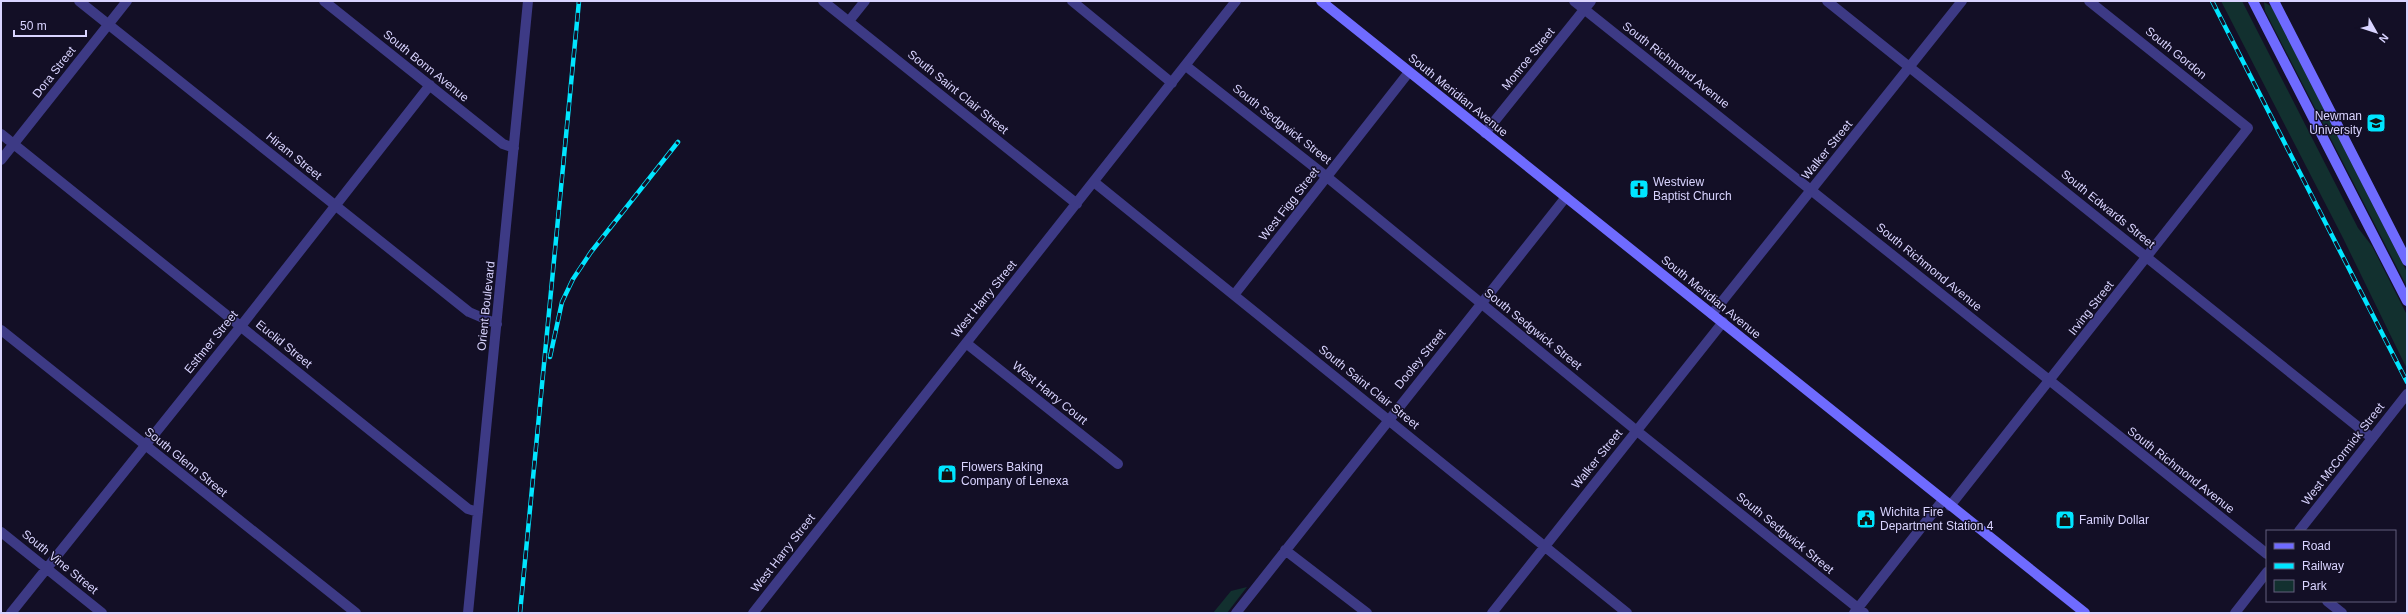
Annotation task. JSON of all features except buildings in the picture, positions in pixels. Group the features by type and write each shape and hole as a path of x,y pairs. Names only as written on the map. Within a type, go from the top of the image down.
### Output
{"main road":[{"name":"South Meridian Avenue","path":"1321,1 2085,613"},
{"path":"2253,1 2407,301"},
{"path":"2274,1 2407,261"}],"street":[{"name":"Hiram Street","path":"79,1 469,312 497,324"},
{"name":"Dora Street","path":"1,160 127,1"},
{"name":"South Bonn Avenue","path":"324,1 503,144 514,148"},
{"name":"Orient Boulevard","path":"468,613 528,1"},
{"name":"South Saint Clair Street","path":"823,1 1076,204"},
{"path":"849,22 865,1"},
{"path":"1072,1 1172,83"},
{"name":"West Harry Street","path":"752,613 1236,1"},
{"name":"South Richmond Avenue","path":"1574,1 2266,553"},
{"name":"Monroe Street","path":"1485,133 1591,1"},
{"name":"South Edwards Street","path":"1827,1 2372,438"},
{"name":"Walker Street","path":"1712,314 1962,1"},
{"name":"South Gordon","path":"2090,1 2246,126"},
{"name":"South Sedgwick Street","path":"1186,66 1327,177 1859,611"},
{"name":"West Figg Street","path":"1234,296 1409,72"},
{"name":"Esthner Street","path":"11,613 241,326 430,85"},
{"name":"Irving Street","path":"1859,611 1947,503 2050,381 2248,128 2246,126"},
{"name":"Euclid Street","path":"1,134 468,509 478,512"},
{"name":"South Saint Clair Street","path":"1094,182 1389,419 1627,613"},
{"name":"Dooley Street","path":"1236,613 1566,197"},
{"name":"Walker Street","path":"1492,613 1723,322"},
{"name":"South Glenn Street","path":"1,330 356,613"},
{"name":"West Harry Court","path":"966,343 1118,464"},
{"name":"West McCormick Street","path":"2300,530 2407,394"},
{"name":"South Vine Street","path":"1,532 102,613"},
{"path":"1285,550 1367,613"},
{"path":"2234,613 2266,573"},
{"path":"2328,602 2342,613"}],"green space":[{"path":"2221,1 2242,1 2358,228 2372,246 2407,315 2407,369 2343,238"},
{"path":"2264,2 2272,7 2407,272 2407,287 2265,11"},
{"path":"1247,587 1227,613 1213,613 1231,591"}],"railway":[{"path":"520,613 579,1"},
{"path":"2212,1 2407,382"},
{"path":"550,357 562,302 573,279 591,252 678,142"}],"place":[{"name":"Newman University","path":"2376,123"},
{"name":"Westview Baptist Church","path":"1639,189"},
{"name":"Flowers Baking Company of Lenexa","path":"947,474"},
{"name":"Wichita Fire Department Station 4","path":"1866,519"},
{"name":"Family Dollar","path":"2065,520"}]}
